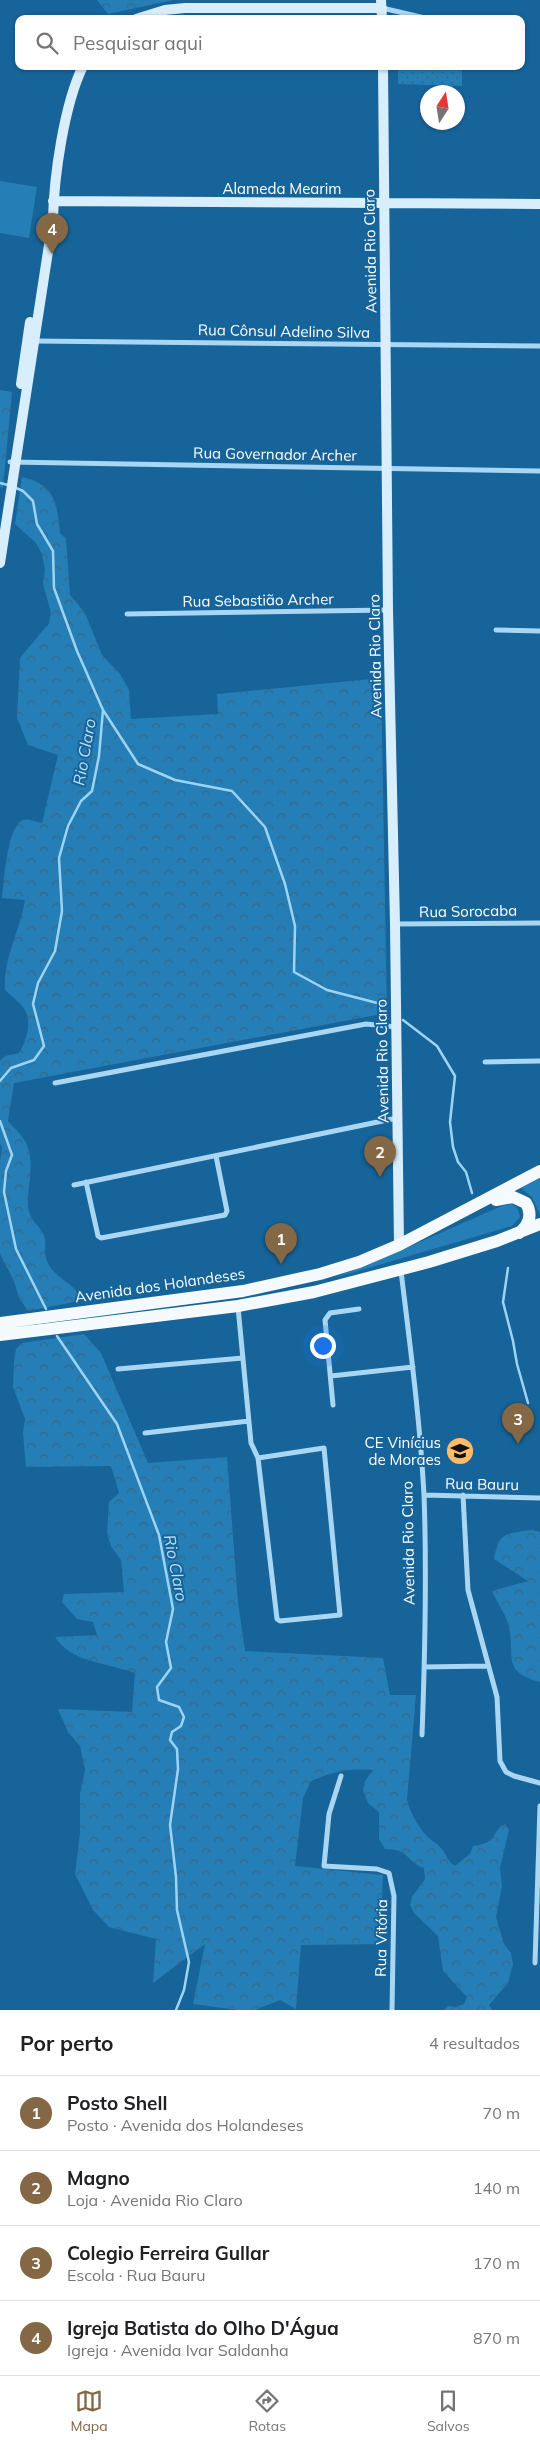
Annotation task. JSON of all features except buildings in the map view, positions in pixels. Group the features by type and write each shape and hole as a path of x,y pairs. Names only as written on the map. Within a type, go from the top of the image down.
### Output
{"main road":[{"name":"Avenida dos Holandeses","path":"0,1322 268,1286 338,1269 399,1245 540,1171"},
{"path":"476,1206 510,1196 524,1201 529,1209 529,1220 524,1229 516,1234"},
{"name":"Avenida dos Holandeses","path":"0,1336 238,1306 314,1292 401,1270 516,1234 540,1224"}],"street":[{"path":"149,15 165,10 185,8 382,7 413,15"},
{"path":"0,563 7,498 47,220 53,201 67,109 82,70"},
{"name":"Avenida Rio Claro","path":"383,70 388,610 396,924 399,1245"},
{"name":"Alameda Mearim","path":"53,201 540,204"},
{"name":"Rua Cônsul Adelino Silva","path":"31,341 540,346"},
{"name":"Rua Governador Archer","path":"13,462 540,472"},
{"path":"0,524 7,498"},
{"name":"Rua Sebastião Archer","path":"127,614 388,610"},
{"path":"496,630 540,631"},
{"name":"Rua Sorocaba","path":"396,924 540,923"},
{"path":"55,1083 366,1024 396,1027"},
{"path":"485,1062 540,1061"},
{"path":"74,1185 397,1118"},
{"path":"86,1182 98,1236 101,1238 224,1216 227,1211 216,1156"},
{"name":"Avenida Rio Claro","path":"401,1270 413,1367 424,1495 422,1735"},
{"path":"238,1306 251,1443 258,1458 278,1620 340,1615 324,1448 258,1458"},
{"path":"333,1405 325,1320 330,1313 360,1309"},
{"path":"0,1318 23,1320"},
{"path":"118,1369 243,1358"},
{"path":"331,1376 413,1367"},
{"path":"145,1432 249,1421"},
{"name":"Rua Bauru","path":"424,1495 540,1498"},
{"path":"463,1495 468,1590 487,1666 497,1697 500,1761 502,1767 514,1776 540,1783"},
{"path":"424,1667 487,1666"},
{"name":"Rua Vitória","path":"340,1776 329,1814 324,1866 384,1870 389,1873 394,1896 392,2010"},
{"path":"535,1963 540,1806"}],"green space":[{"path":"97,0 173,0 108,14"},
{"path":"398,70 462,70 462,85 398,84"},
{"path":"0,181 37,187 29,238 0,233"},
{"path":"0,390 12,392 3,488 0,487"},
{"path":"22,477 41,484 52,496 60,533 66,539 70,595 85,613 102,655 120,674 129,690 131,719 218,714 217,694 381,678 387,1013 14,1083 8,1121 23,1138 29,1153 31,1168 28,1198 29,1211 45,1239 45,1256 49,1265 75,1289 79,1301 28,1311 19,1298 14,1281 0,1254 0,1161 2,1147 0,1144 0,1061 5,1056 19,1053 26,1038 28,1026 25,1010 5,990 9,956 25,900 2,898 7,855 13,832 23,820 42,823 58,755 28,745 17,718 20,658 49,623 51,613 43,584 45,570 42,554 36,543 15,524"},
{"path":"540,1178 540,1215 532,1197 521,1188"},
{"path":"512,1204 518,1209 520,1217 512,1226 331,1279 504,1205"},
{"path":"84,1334 101,1353 148,1463 227,1457 238,1602 245,1651 383,1658 390,1695 416,1695 407,1799 419,1826 455,1866 470,1854 473,1846 491,1840 500,1827 505,1824 509,1830 500,1868 502,1886 496,1917 504,1944 511,1953 513,1964 508,1983 489,2005 492,2010 444,2010 448,2006 455,2007 464,2004 467,1997 443,1971 438,1936 414,1913 410,1905 412,1897 425,1879 424,1868 399,1851 385,1849 379,1839 379,1812 368,1803 363,1790 365,1781 373,1770 356,1769 342,1771 311,1781 303,1798 295,1866 383,1875 380,1944 301,1945 296,2009 280,2000 255,2010 238,2010 193,2004 205,1944 153,1983 156,1939 109,1927 93,1910 75,1874 80,1833 80,1794 85,1770 80,1746 68,1732 58,1709 132,1712 135,1673 80,1657 62,1646 55,1637 97,1635 93,1622 77,1619 62,1602 64,1594 124,1592 121,1560 111,1546 107,1534 109,1502 119,1493 111,1466 26,1467 23,1433 25,1419 13,1387 16,1349 22,1343"},
{"path":"532,1530 540,1532 540,1682 527,1678 514,1667 508,1624 492,1591 528,1581 494,1559 498,1543 501,1539 516,1532"}],"waterway":[{"name":"Rio Claro","path":"0,483 8,485"},
{"name":"Rio Claro","path":"0,1081 11,1068 34,1060 44,1046 33,1004 38,983 55,951 62,911 59,858 68,826 81,801 92,791 99,756 103,710 77,651 54,588 53,551 37,524 33,501 23,491 16,488"},
{"path":"103,710 138,764 175,780 232,791 265,827 285,884 295,926 294,972 327,990 385,1005"},
{"path":"403,1020 437,1046 455,1076 450,1122 453,1147 458,1162 466,1172 472,1193"},
{"name":"Rio Claro","path":"0,1121 12,1155 6,1171 4,1192 16,1249 46,1309"},
{"path":"508,1268 503,1302 528,1403"},
{"name":"Rio Claro","path":"57,1336 117,1424 159,1535 173,1609 166,1642 171,1668 157,1687 159,1700 179,1707 184,1717 181,1726 172,1732 170,1740 177,1749 178,1769 170,1825 176,1877 177,1910 189,1962 184,1990 176,2010"}],"place":[{"name":"Igreja Batista do Olho D'Água","path":"52,254"},
{"name":"Magno","path":"380,1177"},
{"name":"Posto Shell","path":"281,1264"},
{"name":"Colegio Ferreira Gullar","path":"518,1444"},
{"name":"CE Vinícius de Moraes","path":"460,1451"}]}
